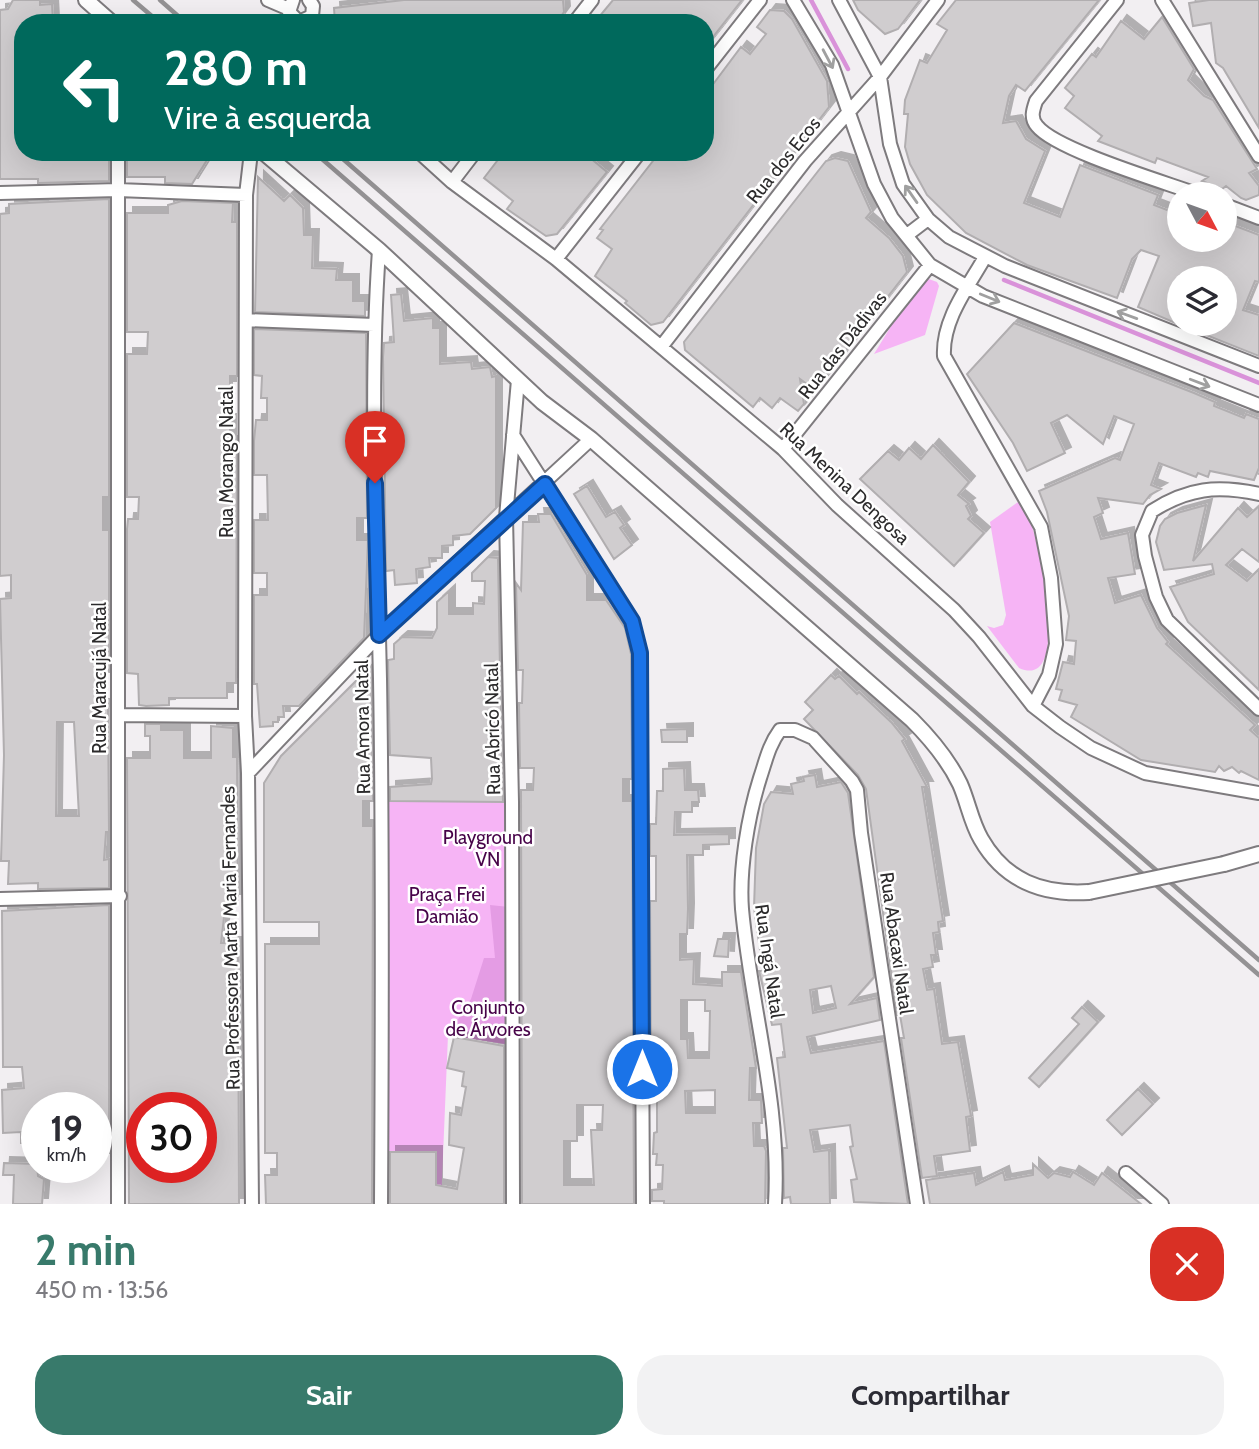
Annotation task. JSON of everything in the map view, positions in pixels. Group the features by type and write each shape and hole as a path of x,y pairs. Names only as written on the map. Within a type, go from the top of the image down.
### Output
{"street":[{"path":"86,0 102,14"},
{"path":"268,0 291,2"},
{"path":"581,14 592,0"},
{"path":"714,59 760,0"},
{"path":"793,0 832,65 874,184 892,218 930,265 968,288 1259,405"},
{"path":"839,0 880,77 888,134 903,184 928,219 949,237 985,257 1051,287 1259,366"},
{"name":"Rua dos Ecos","path":"661,347 805,161 880,77 938,0"},
{"path":"1117,0 1036,101 1032,112 1034,122 1055,141 1167,183"},
{"path":"1162,0 1259,156"},
{"name":"Rua Maracujá Natal","path":"118,161 118,1204"},
{"name":"Rua Morango Natal","path":"248,773 245,716 246,195 250,161"},
{"path":"273,161 379,250 518,380 591,439 890,699 933,740 961,786 980,839 998,862 1030,887 1058,893 1089,892 1224,864 1259,854"},
{"name":"Rua Menina Dengosa","path":"429,161 452,183 556,259 783,449 837,505 954,610 979,637 1033,706 1091,748 1144,773 1259,793"},
{"path":"452,183 468,161"},
{"path":"556,259 633,161"},
{"path":"0,193 118,190 246,195"},
{"path":"1237,210 1259,218"},
{"path":"907,235 928,219"},
{"name":"Rua Amora Natal","path":"379,250 374,325 376,588 383,847 381,1204"},
{"path":"985,257 950,320 943,342 944,356 1034,510 1041,527 1051,578 1056,644 1049,675 1033,706"},
{"name":"Rua das Dádivas","path":"783,449 930,265"},
{"path":"246,320 374,325"},
{"name":"Rua Abricó Natal","path":"513,1204 512,802 506,517 518,380"},
{"path":"513,435 632,621 640,653 643,1204"},
{"name":"Rua Professora Marta Maria Fernandes","path":"252,1204 248,773 379,635 591,439"},
{"path":"1259,494 1226,489 1191,491 1152,511 1142,535 1156,597 1167,620 1259,709"},
{"path":"118,715 245,716"},
{"name":"Rua Ingá Natal","path":"775,1204 771,1093 748,958 741,889 754,797 771,743 780,730"},
{"name":"Rua Abacaxi Natal","path":"780,730 795,730 813,738 858,790 861,833 917,1204"},
{"path":"0,898 120,896"},
{"path":"1126,1173 1162,1204"}],"green space":[{"path":"926,278 937,282 939,286 925,335 874,354 915,287"},
{"path":"1018,502 1030,520 1034,533 1048,611 1045,658 1035,669 1019,668 987,626 994,628 1003,625 1006,615 990,522"},
{"name":"Praça Frei Damião","path":"383,802 512,802 512,1045 448,1035 441,1204 381,1204"},
{"name":"Conjunto de Árvores","path":"490,905 509,907 512,1045 448,1035 471,999 484,958 495,958"}],"building":[{"path":"13,0 40,0 40,5 52,4 53,14 14,14 14,161 109,161 109,181 38,183 38,179 0,179 0,10 8,9"},
{"path":"404,0 563,0 564,12 334,14 334,8"},
{"path":"613,0 742,0 714,36 714,14 601,14"},
{"path":"853,0 920,0 898,29 885,34 858,10"},
{"path":"956,0 1099,0 1025,91 1016,85 1009,96 1003,123 1016,121 1026,139 1045,151 1024,203 1060,217 1080,165 1158,195 1154,205 1167,210 1167,252 1237,252 1237,227 1259,235 1259,282 1255,281 1243,310 1259,315 1259,356 1209,336 1237,336 1237,266 1167,266 1167,319 1138,307 1159,256 1141,250 1132,259 1117,298 1027,265 966,233 927,195 910,164 905,147 908,114 904,114 905,100 920,60 927,63 947,30 937,24"},
{"path":"1209,0 1259,0 1259,128 1223,68 1216,63 1211,23 1193,26 1189,3"},
{"path":"770,10 784,11 792,19 827,81 829,107 663,322 651,325 625,303 627,301 595,276 612,249 597,238 603,230 600,229 653,161 714,161 714,83 741,47 750,54 766,34 757,27"},
{"path":"1162,17 1194,69 1188,80 1204,96 1213,100 1257,169 1249,173 1259,186 1259,195 1246,200 1237,195 1237,182 1204,182 1202,181 1208,177 1157,158 1155,163 1098,141 1102,136 1065,108 1074,96 1065,88 1092,54 1096,57 1121,21 1144,39"},
{"path":"835,158 848,161 871,212 866,218 889,238 903,256 907,272 815,390 800,379 804,404 798,411 780,398 772,408 760,398 753,407 685,350 684,342 826,161"},
{"path":"127,161 206,161 192,184 165,183 165,177 127,177"},
{"path":"497,161 594,161 607,172 557,234 546,236 507,209 513,201 484,178"},
{"path":"258,177 284,201 290,195 303,208 304,235 313,235 312,268 337,269 336,280 353,280 353,301 365,301 365,316 255,312"},
{"path":"109,199 109,497 103,497 103,530 109,530 109,672 98,672 98,705 108,705 109,832 106,832 104,860 109,859 109,888 38,889 38,883 8,884 9,861 1,861 4,755 0,599 11,598 11,575 0,576 0,214 9,213 9,204","holes":["57,722 74,722 79,816 56,816"]},
{"path":"182,201 233,203 232,222 237,222 237,376 230,376 230,387 226,387 226,420 230,420 230,442 237,442 236,683 227,683 227,698 169,698 169,705 146,706 139,705 138,674 127,673 127,529 128,519 138,519 139,497 127,497 127,354 147,354 148,332 127,332 127,213 168,213 168,205"},
{"path":"401,294 404,321 433,318 433,328 440,328 440,364 471,362 472,369 490,367 492,377 496,376 496,508 470,534 453,536 453,545 442,546 442,558 429,558 430,567 416,569 417,583 395,585 394,570 386,571 383,357 384,343 394,342 391,295"},
{"path":"1014,323 1194,393 1215,402 1214,406 1244,418 1246,414 1259,419 1259,468 1254,480 1210,471 1208,477 1198,473 1196,477 1159,463 1151,485 1161,489 1150,495 1143,504 1098,498 1103,513 1094,517 1101,539 1128,533 1135,574 1108,578 1115,603 1141,595 1157,628 1168,642 1166,644 1255,725 1250,730 1259,738 1259,780 1241,771 1239,773 1232,767 1224,771 1219,766 1215,772 1141,760 1071,717 1077,705 1059,700 1062,690 1056,689 1063,662 1074,664 1076,641 1066,640 1069,616 1047,512 1039,491 1115,458 1120,460 1134,424 1114,416 1103,444 1067,415 1051,423 1065,453 1027,471 1013,443 967,374"},
{"path":"254,329 366,333 367,518 357,518 357,540 368,540 364,638 299,706 283,706 284,717 278,717 278,722 273,722 273,726 260,727 257,684 254,684 254,595 267,595 267,573 254,573 254,520 268,520 267,475 254,475 254,441 256,420 267,420 267,398 261,398 262,376 254,375"},
{"path":"933,445 969,482 958,495 969,504 966,506 971,516 968,519 984,533 954,566 860,479 888,451 899,460 909,448 921,459"},
{"path":"587,486 606,517 615,512 624,525 620,528 632,545 614,559 574,494"},
{"path":"1206,505 1193,561 1238,508 1247,517 1259,506 1259,562 1242,549 1226,565 1247,581 1259,569 1259,690 1188,622 1170,587 1214,574 1212,564 1164,570 1156,542 1160,526 1165,519 1177,513"},
{"path":"538,514 551,514 587,575 587,600 606,600 625,628 631,654 632,779 623,779 623,801 632,801 634,1204 522,1204 521,790 533,790 534,768 520,768 519,703 522,703 523,670 518,670 516,583 521,590 523,522 539,522","holes":["577,1105 603,1105 602,1130 591,1130 594,1185 564,1185 564,1141 577,1141"]},
{"path":"488,557 498,558 500,670 495,670 495,703 501,703 503,802 390,801 390,787 431,784 432,779 431,758 390,755 388,660 394,659 394,644 402,637 432,638 437,628 437,602 449,591 449,614 473,614 473,603 484,604 485,581 472,581 472,573"},
{"path":"371,666 373,801 363,801 363,826 373,826 372,1204 266,1204 265,1175 277,1175 277,1153 265,1153 265,944 319,944 319,922 264,922 264,783 281,756"},
{"path":"831,675 835,679 839,676 892,723 905,739 902,741 927,787 922,787 943,921 938,922 939,932 933,933 936,955 931,955 933,967 923,969 927,990 934,989 942,1044 958,1042 971,1116 966,1117 970,1151 934,1156 937,1176 922,1178 901,1038 904,1038 900,1015 897,1015 866,789 858,775 804,719 813,710 805,702"},
{"path":"145,724 161,724 161,730 184,730 184,758 211,758 211,726 233,728 233,757 237,757 238,900 226,900 221,943 238,943 239,1204 129,1204 129,1183 217,1183 217,1092 128,1092 127,758 150,758 150,736 145,736"},
{"path":"687,729 687,742 662,742 661,730"},
{"path":"684,768 685,790 698,790 699,802 692,802 692,812 675,812 674,835 729,834 729,844 703,845 703,855 687,855 687,934 680,934 680,960 694,959 693,984 722,986 722,972 741,972 756,1068 750,1068 749,1100 761,1100 762,1123 753,1123 754,1146 764,1146 766,1151 765,1204 664,1204 664,1201 652,1201 652,1190 662,1189 663,1165 656,1165 657,1154 653,1154 654,1133 657,1132 657,1065 651,1065 650,901 656,901 656,856 650,856 650,824 656,824 657,791 663,791 663,769","holes":["681,1000 705,1000 705,1011 710,1011 709,1058 688,1058 687,1039 681,1039","715,1090 715,1113 686,1113 685,1091"]},
{"path":"815,775 817,787 841,782 848,793 874,977 850,1004 877,998 880,1020 807,1037 811,1053 884,1041 908,1204 854,1202 851,1180 857,1179 850,1147 853,1146 850,1125 810,1130 814,1152 829,1150 830,1204 791,1204 790,1197 784,1198 783,1148 787,1148 777,1058 785,1057 781,1024 772,1025 759,971 763,971 754,908 756,848 764,804 771,792 793,794 791,784 804,781 803,777","holes":["831,986 836,1008 813,1013 810,990"]},
{"path":"109,905 109,1092 21,1092 21,1132 3,1133 2,1090 24,1088 22,1067 3,1067 2,911"},
{"path":"718,939 729,939 728,957 714,956"},
{"path":"1082,1007 1098,1022 1039,1087 1029,1078 1079,1024 1072,1018"},
{"path":"454,1037 504,1046 504,1204 390,1204 390,1152 436,1152 436,1185 457,1189 464,1148 449,1145 450,1113 461,1115 466,1087 462,1086 464,1072 447,1068"},
{"path":"1138,1089 1153,1104 1122,1135 1107,1120"},
{"path":"4,1163 21,1164 21,1183 44,1183 42,1204 13,1204 14,1175 3,1175"},
{"path":"1033,1164 1048,1178 1054,1173 1070,1177 1073,1172 1094,1185 1102,1173 1141,1204 930,1204 926,1180 974,1173 976,1185 1003,1172 1005,1180 1033,1175"}],"waterway":[{"path":"811,0 848,69"},
{"path":"1004,280 1259,383"}],"railway":[{"path":"133,0 149,14"},
{"path":"160,0 176,14"},
{"path":"324,161 1259,975"},
{"path":"345,161 1259,960"}],"route":[{"path":"375,483 379,635 545,484 632,621 640,653 642,1069"}],"park label":[{"name":"Playground VN","path":"488,848"}]}
